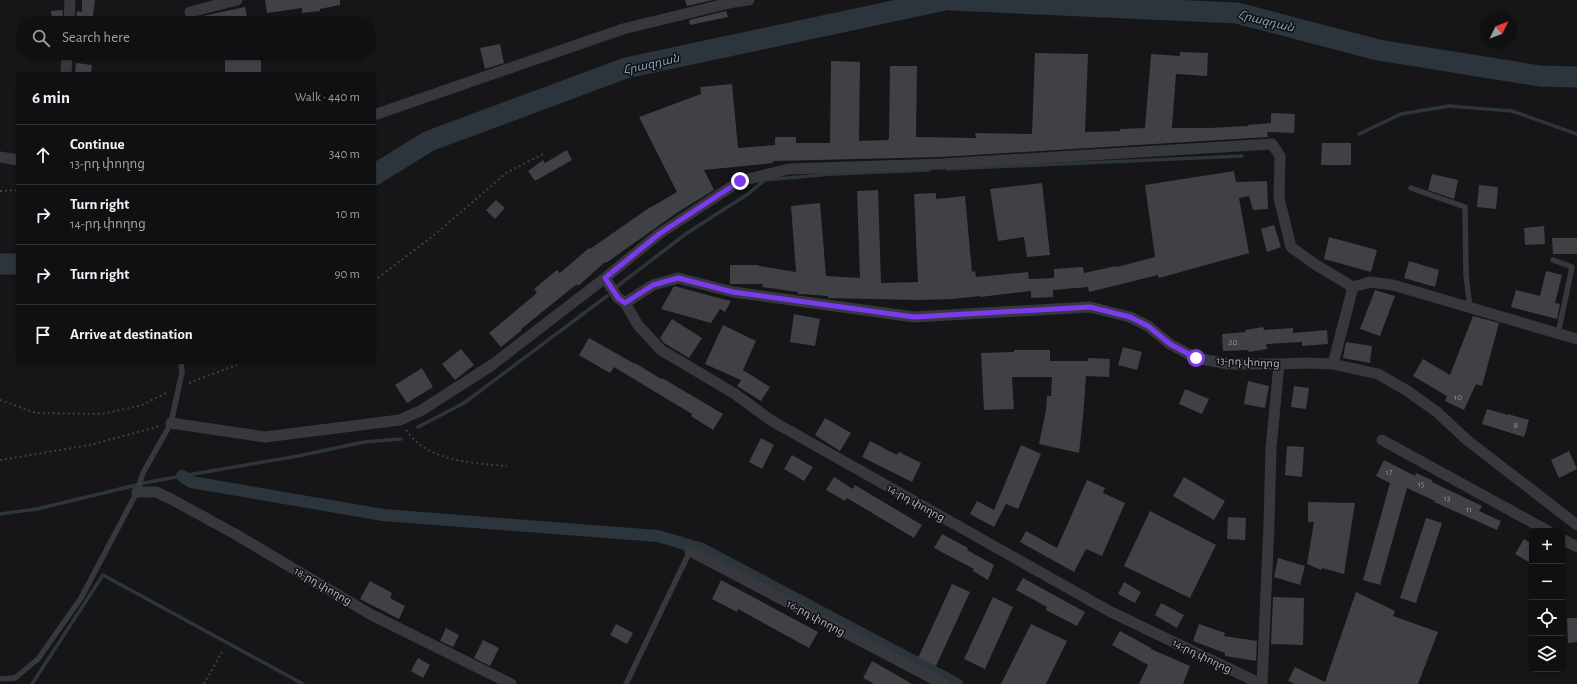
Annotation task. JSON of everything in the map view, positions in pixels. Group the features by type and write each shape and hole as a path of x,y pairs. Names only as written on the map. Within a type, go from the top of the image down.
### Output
{"street":[{"path":"69,16 70,0"},
{"path":"190,12 237,0"},
{"path":"376,114 623,29 734,2 749,0"},
{"path":"66,72 67,60"},
{"path":"171,423 265,437 400,420 422,410 492,365 605,278 659,234 740,181 789,169 941,164 1272,144 1280,156 1279,198 1291,247 1316,264 1353,287 1370,282 1393,285 1577,339"},
{"path":"0,157 16,160"},
{"name":"14-րդ փողոց","path":"605,278 618,298 625,303 638,325 661,350 735,394 772,421 1109,611 1261,684"},
{"name":"13-րդ փողոց","path":"625,303 653,285 678,278 733,292 914,317 1090,307 1130,317 1148,326 1170,344 1196,358 1228,364 1279,364 1306,362 1333,364 1378,374 1406,390 1437,412 1467,440 1577,525"},
{"path":"1333,364 1353,287"},
{"path":"1261,684 1269,524 1271,448 1279,364"},
{"path":"1382,440 1543,528"},
{"name":"18-րդ փողոց","path":"137,491 156,492 171,499 235,534 370,614 510,684"},
{"path":"1565,540 1577,547"},
{"name":"16-րդ փողոց","path":"690,551 943,684"}],"lane":[{"path":"1411,188 1466,207 1466,275 1470,308"},
{"path":"1553,260 1572,267 1558,334"},
{"path":"0,679 15,678 38,659 81,598 137,491 141,478 171,423 182,372 181,364"},
{"path":"626,684 690,551"}],"path":[{"path":"376,279 438,232 506,173 545,153"},
{"path":"0,191 16,190"},
{"path":"0,400 36,413 102,414 142,405 179,387 239,364"},
{"path":"400,420 412,438 436,454 465,463 507,466"},
{"path":"0,460 90,445 171,423"},
{"path":"204,684 222,652"}],"building":[{"path":"82,0 95,0 93,16 77,16 77,11 82,12"},
{"path":"265,0 340,0 340,5 320,9 320,11 302,13 302,8 267,13"},
{"path":"685,0 713,0 687,6"},
{"path":"245,7 247,16 203,16"},
{"path":"63,10 63,16 51,16 51,11"},
{"path":"726,11 728,17 690,25 689,20"},
{"path":"500,44 504,63 485,69 480,48"},
{"path":"1180,52 1208,53 1207,76 1176,74 1172,128 1209,128 1271,123 1271,113 1295,114 1294,133 1267,132 1268,137 941,157 773,161 773,163 704,170 714,190 678,212 606,263 605,262 578,286 577,284 501,347 489,333 537,293 534,289 557,270 560,273 589,248 590,249 646,210 677,192 639,117 701,94 700,87 732,84 738,148 775,145 775,137 796,137 796,143 830,143 831,61 860,62 859,141 889,139 890,66 917,66 916,137 976,138 975,133 1032,134 1035,53 1088,54 1085,132 1120,131 1120,129 1145,128 1151,54 1180,56"},
{"path":"225,60 261,60 261,72 225,72"},
{"path":"76,63 92,65 91,72 75,72"},
{"path":"1322,143 1351,143 1351,165 1321,165"},
{"path":"567,150 572,160 535,181 528,171 543,160 545,163"},
{"path":"1234,171 1236,182 1267,181 1268,209 1253,210 1249,196 1239,198 1249,253 1159,278 1158,275 1089,292 1088,287 1053,290 1053,297 1031,298 1031,291 980,297 918,300 828,298 828,296 798,294 798,292 762,287 763,284 730,284 730,265 759,265 796,272 791,206 820,203 826,276 860,278 857,191 878,190 881,283 918,282 914,194 936,193 936,199 965,196 972,272 975,271 976,277 1028,272 1029,279 1054,278 1054,269 1083,267 1084,273 1117,267 1155,257 1145,185"},
{"path":"1432,174 1458,180 1454,199 1428,190"},
{"path":"1042,183 1050,255 1027,257 1024,237 998,241 990,189"},
{"path":"1479,185 1498,187 1496,209 1477,207"},
{"path":"496,200 505,208 495,219 486,210"},
{"path":"1274,225 1281,247 1267,252 1261,229"},
{"path":"1544,226 1545,244 1525,245 1524,228"},
{"path":"1329,237 1377,250 1371,272 1324,259"},
{"path":"1552,238 1577,238 1577,254 1553,254"},
{"path":"1409,261 1439,270 1435,287 1404,278"},
{"path":"1546,271 1562,275 1555,303 1560,304 1557,319 1511,307 1516,290 1540,296"},
{"path":"674,286 731,301 725,312 720,309 711,323 661,309"},
{"path":"1375,290 1395,296 1380,336 1360,329"},
{"path":"794,314 820,319 815,346 790,342"},
{"path":"1473,316 1499,323 1482,386 1476,384 1464,410 1445,401 1447,396 1413,376 1423,359 1450,375"},
{"path":"672,319 702,338 689,358 664,343 660,338"},
{"path":"723,325 756,341 743,370 770,387 761,401 737,386 741,380 705,364"},
{"path":"1263,327 1264,330 1293,328 1293,333 1327,330 1328,344 1302,346 1302,342 1266,344 1267,349 1249,352 1248,350 1223,351 1222,334 1246,332 1245,330"},
{"path":"589,338 661,379 662,378 723,414 713,430 691,416 692,414 614,367 610,373 579,355"},
{"path":"1346,342 1372,346 1370,363 1343,358"},
{"path":"1123,347 1142,352 1137,370 1118,365"},
{"path":"461,349 474,365 455,380 442,364"},
{"path":"1014,350 1050,350 1050,361 1088,361 1088,358 1110,359 1109,377 1086,376 1079,453 1039,444 1046,410 1047,396 1051,396 1052,377 1012,377 1014,409 984,410 981,353 1014,352"},
{"path":"422,368 433,387 407,403 395,385"},
{"path":"1248,381 1269,386 1265,408 1244,404"},
{"path":"1294,386 1309,388 1306,409 1291,407"},
{"path":"1185,389 1209,399 1202,414 1179,404"},
{"path":"1487,409 1529,420 1524,437 1482,424"},
{"path":"825,418 851,433 840,451 815,435"},
{"path":"761,438 774,445 762,469 749,462"},
{"path":"870,441 897,455 899,452 921,463 912,482 862,457"},
{"path":"1021,445 1041,454 1018,509 1006,504 994,527 970,514 977,501 994,510"},
{"path":"1287,446 1304,447 1302,477 1285,475"},
{"path":"1569,451 1577,469 1559,478 1551,460"},
{"path":"792,455 813,467 804,481 784,469"},
{"path":"1384,460 1415,476 1416,473 1432,480 1432,482 1482,506 1479,511 1501,521 1497,530 1434,502 1435,501 1407,488 1380,585 1363,580 1390,483 1376,476"},
{"path":"834,477 853,489 855,485 922,525 914,538 847,498 845,501 826,490"},
{"path":"1184,477 1225,501 1214,520 1173,496"},
{"path":"1087,480 1105,488 1103,493 1125,503 1102,556 1086,549 1074,572 1020,542 1026,531 1057,548"},
{"path":"1308,502 1355,503 1344,574 1322,568 1321,570 1307,564 1314,522 1308,522"},
{"path":"1150,511 1216,545 1190,598 1124,566"},
{"path":"1228,517 1246,518 1245,540 1227,539"},
{"path":"1426,518 1442,523 1416,603 1400,598"},
{"path":"942,534 968,548 967,550 994,565 988,580 973,571 974,569 934,548"},
{"path":"1524,539 1529,542 1529,562 1515,554"},
{"path":"1278,558 1305,566 1300,585 1274,577"},
{"path":"1023,578 1085,612 1077,626 1046,610 1047,607 1016,590"},
{"path":"721,580 818,632 809,648 738,609 737,612 712,599"},
{"path":"370,581 392,593 390,598 405,606 399,619 360,599"},
{"path":"1124,582 1141,592 1135,603 1118,594"},
{"path":"952,584 970,592 936,666 918,658"},
{"path":"1356,592 1395,611 1393,616 1438,632 1418,684 1295,684 1288,681 1295,667 1325,682"},
{"path":"993,597 1013,607 985,669 964,659"},
{"path":"1273,597 1304,598 1303,645 1271,644"},
{"path":"1161,603 1184,615 1177,628 1155,615"},
{"path":"1567,618 1577,618 1577,642 1568,643"},
{"path":"616,624 633,633 627,644 610,635"},
{"path":"1031,624 1067,641 1046,684 1001,684"},
{"path":"1199,624 1225,633 1224,636 1257,641 1256,661 1225,656 1225,653 1193,641"},
{"path":"446,628 459,635 453,647 440,641"},
{"path":"1120,631 1151,649 1190,666 1183,684 1139,684 1148,665 1112,645"},
{"path":"483,640 499,648 490,666 474,658"},
{"path":"418,658 430,665 423,678 411,671"},
{"path":"872,661 912,684 874,684 863,678"}],"waterway":[{"name":"Հրազդան","path":"376,174 429,141 626,68 945,0"},
{"name":"Հրազդան","path":"951,0 1237,13 1378,50 1540,76 1577,77"},
{"path":"1359,134 1401,114 1449,106 1512,111 1577,134"},
{"path":"947,169 1242,156"},
{"path":"615,288 687,233 748,194 765,180 832,174 929,170"},
{"name":"Հրազդան","path":"0,264 16,264"},
{"path":"418,427 464,403 607,296"},
{"path":"0,514 37,509 149,482 298,456 364,442 401,439"},
{"path":"182,476 191,482 383,515 658,536 702,549 957,684"},
{"path":"32,684 103,575 303,684"}],"route":[{"path":"740,181 659,234 605,278 611,285 618,298 625,303 653,285 678,278 733,292 914,317 1090,307 1130,317 1148,326 1170,344 1196,358"}]}
